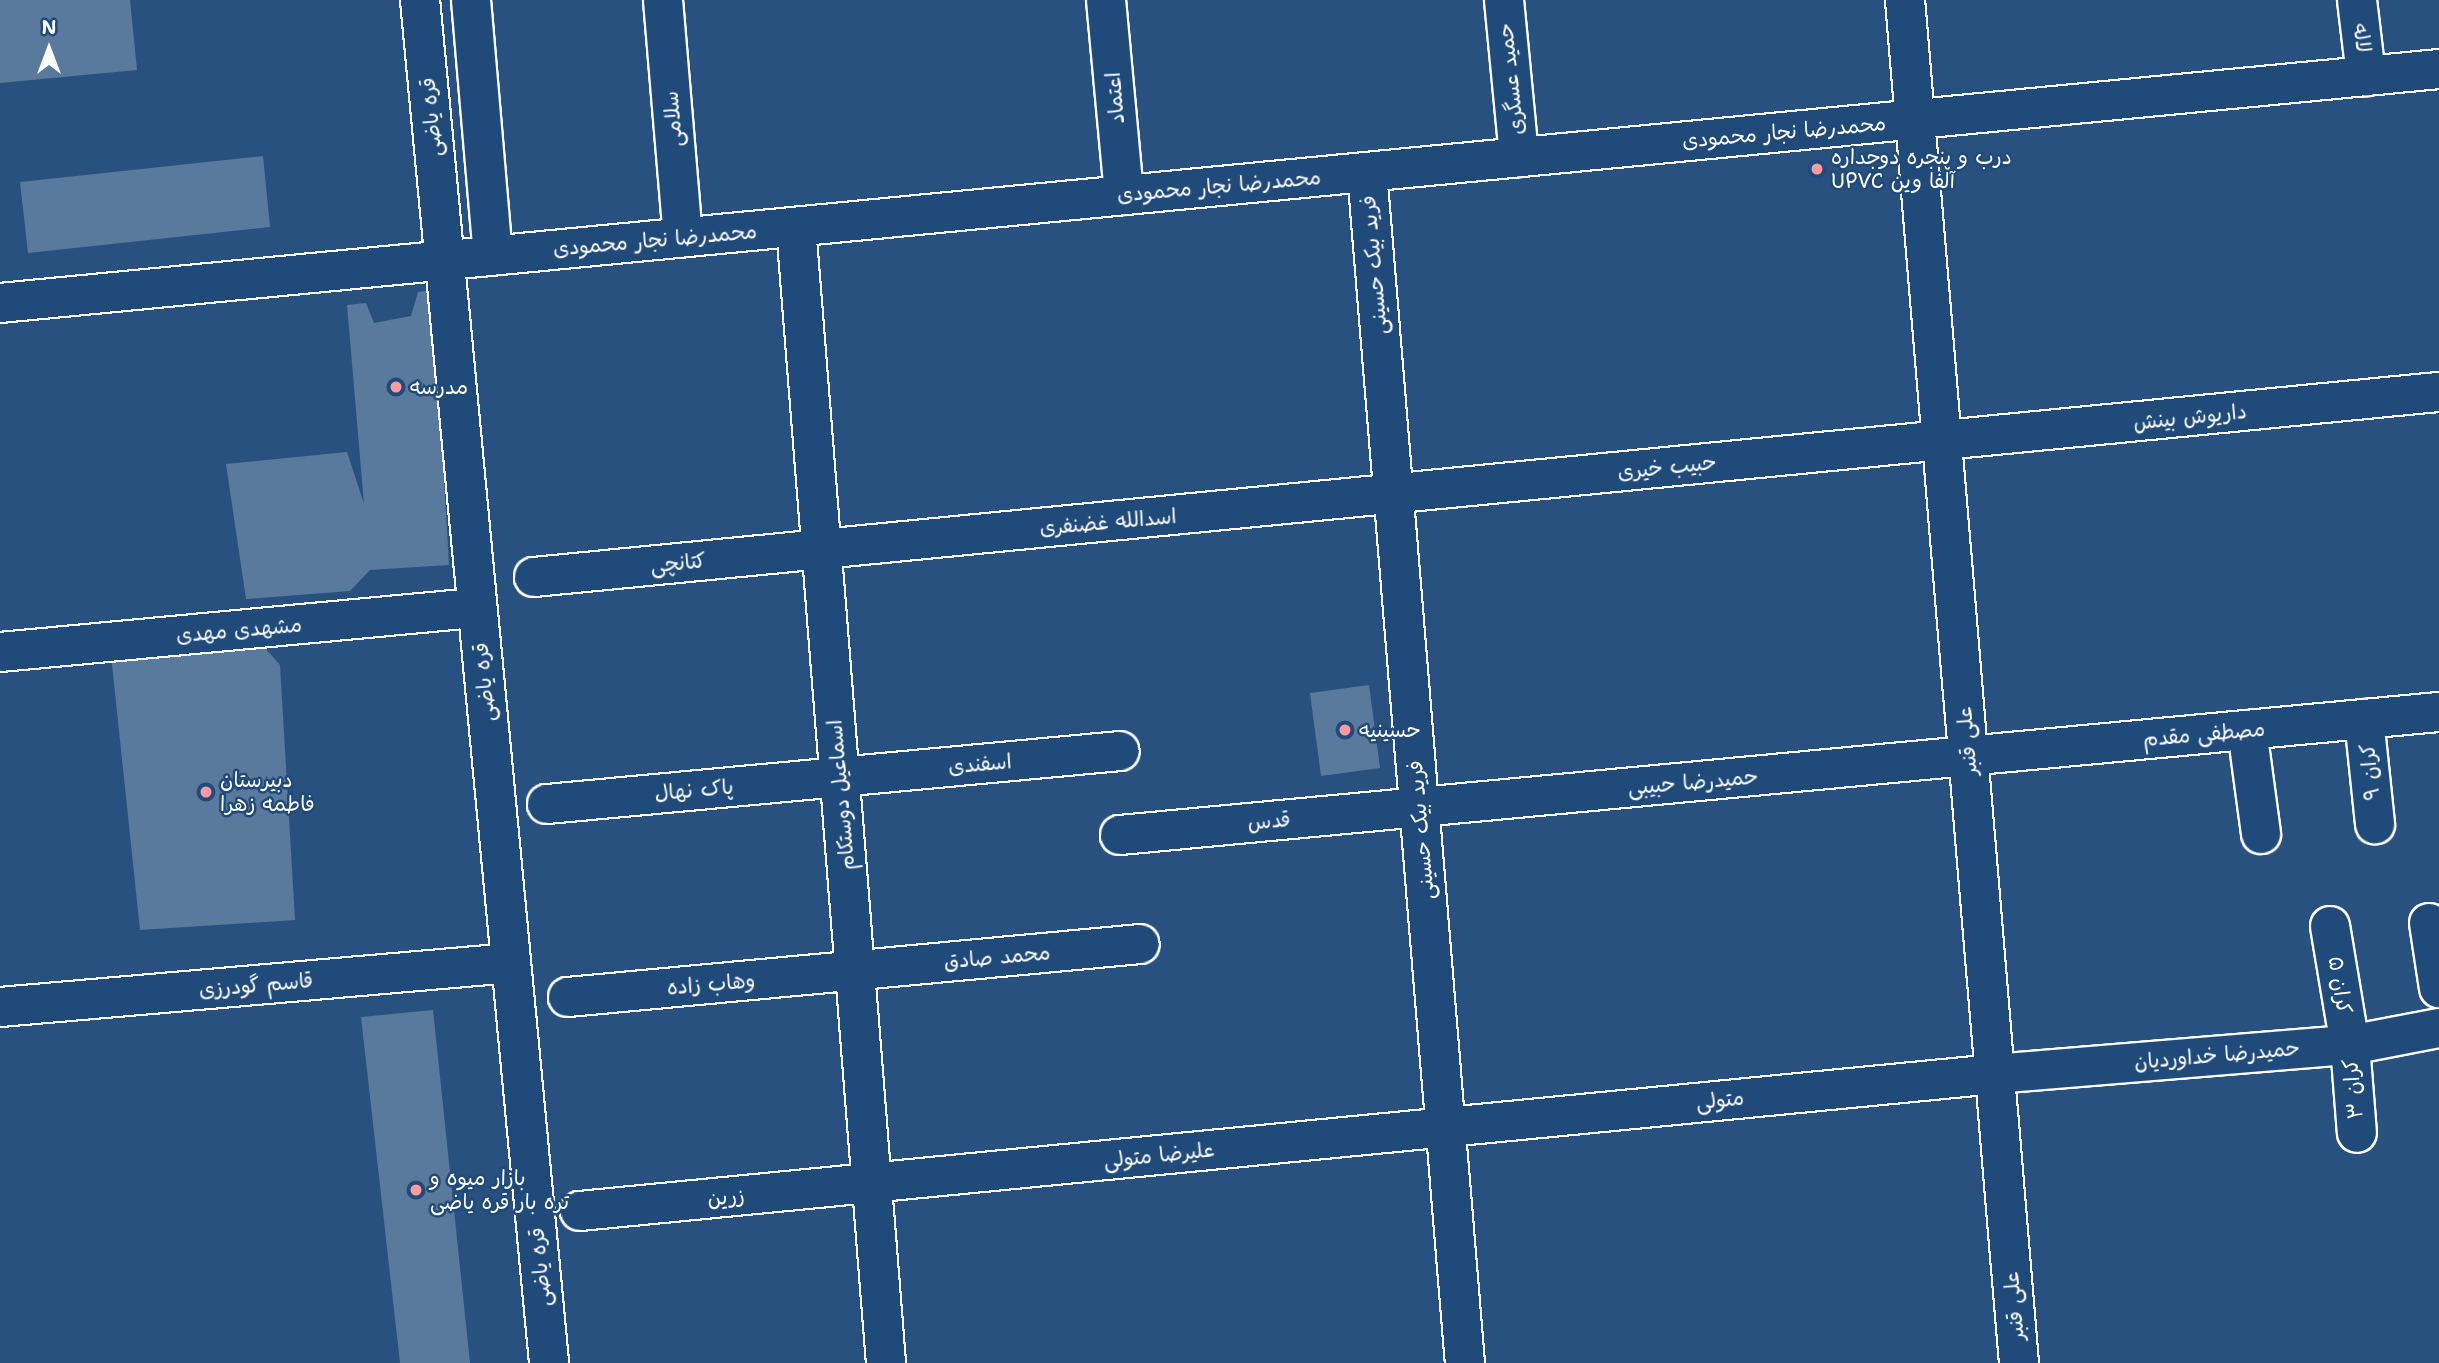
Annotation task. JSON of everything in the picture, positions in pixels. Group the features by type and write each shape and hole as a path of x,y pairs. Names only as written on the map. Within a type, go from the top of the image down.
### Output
{"street":[{"name":"قره یاضی","path":"420,0 549,1363"},
{"path":"471,0 493,255"},
{"name":"سلامی","path":"663,0 683,237"},
{"name":"اعتماد","path":"1106,0 1124,195"},
{"name":"حمید عسگری","path":"1504,0 1519,157"},
{"name":"علی قنبر","path":"1905,0 2019,1363"},
{"name":"لاله","path":"2357,0 2367,76"},
{"name":"محمدرضا نجار محمودی","path":"0,303 2439,69"},
{"name":"فرید بیک حسینی","path":"1367,172 1465,1363"},
{"name":"اسماعیل دوستکام","path":"796,227 886,1363"},
{"name":"داریوش بینش","path":"1942,441 2439,392"},
{"name":"حبیب خیری","path":"1393,494 1942,441"},
{"name":"اسدالله غضنفری","path":"822,549 1393,494"},
{"name":"کتانچی","path":"534,577 822,549"},
{"name":"مشهدی مهدی","path":"0,652 477,608"},
{"name":"مصطفی مقدم","path":"1968,756 2439,712"},
{"name":"کران ۹","path":"2364,719 2375,824"},
{"path":"2247,730 2261,834"},
{"name":"اسفندی","path":"840,777 1120,751"},
{"name":"حمیدرضا حبیبی","path":"1419,807 1968,756"},
{"name":"پاک نهال","path":"547,804 840,777"},
{"name":"قدس","path":"1120,835 1419,807"},
{"path":"2429,923 2439,988"},
{"name":"کران ۵","path":"2330,926 2350,1045"},
{"name":"محمد صادق","path":"855,970 1140,944"},
{"name":"قاسم گودرزی","path":"0,1007 511,963"},
{"name":"وهاب زاده","path":"568,997 855,970"},
{"name":"حمیدرضا خداوردیان","path":"1994,1073 2350,1045 2439,1028"},
{"name":"کران ۳","path":"2350,1045 2357,1133"},
{"name":"متولی","path":"1445,1127 1994,1073"},
{"name":"علیرضا متولی","path":"872,1183 1445,1127"},
{"name":"زرین","path":"580,1211 872,1183"}],"building":[{"path":"0,0 130,0 137,70 0,83"},
{"path":"263,156 270,227 28,253 20,182"},
{"name":"مدرسه","path":"433,290 449,565 370,570 350,591 246,599 226,464 347,452 364,504 347,305 366,303 374,323 411,316 418,292"},
{"name":"دبیرستان فاطمه زهرا","path":"257,639 280,665 295,920 140,930 111,655"},
{"name":"حسینیه","path":"1369,685 1380,768 1321,776 1310,693"},
{"name":"بازار میوه و تره بار قره یاضی","path":"433,1010 470,1363 400,1363 361,1017"}],"place":[{"name":"درب و پنجره دوجداره UPVC آلفا وین","path":"1817,169"},
{"name":"مدرسه","path":"396,387"},
{"name":"حسینیه","path":"1345,730"},
{"name":"دبیرستان فاطمه زهرا","path":"206,792"},
{"name":"بازار میوه و تره بار قره یاضی","path":"416,1190"}]}
